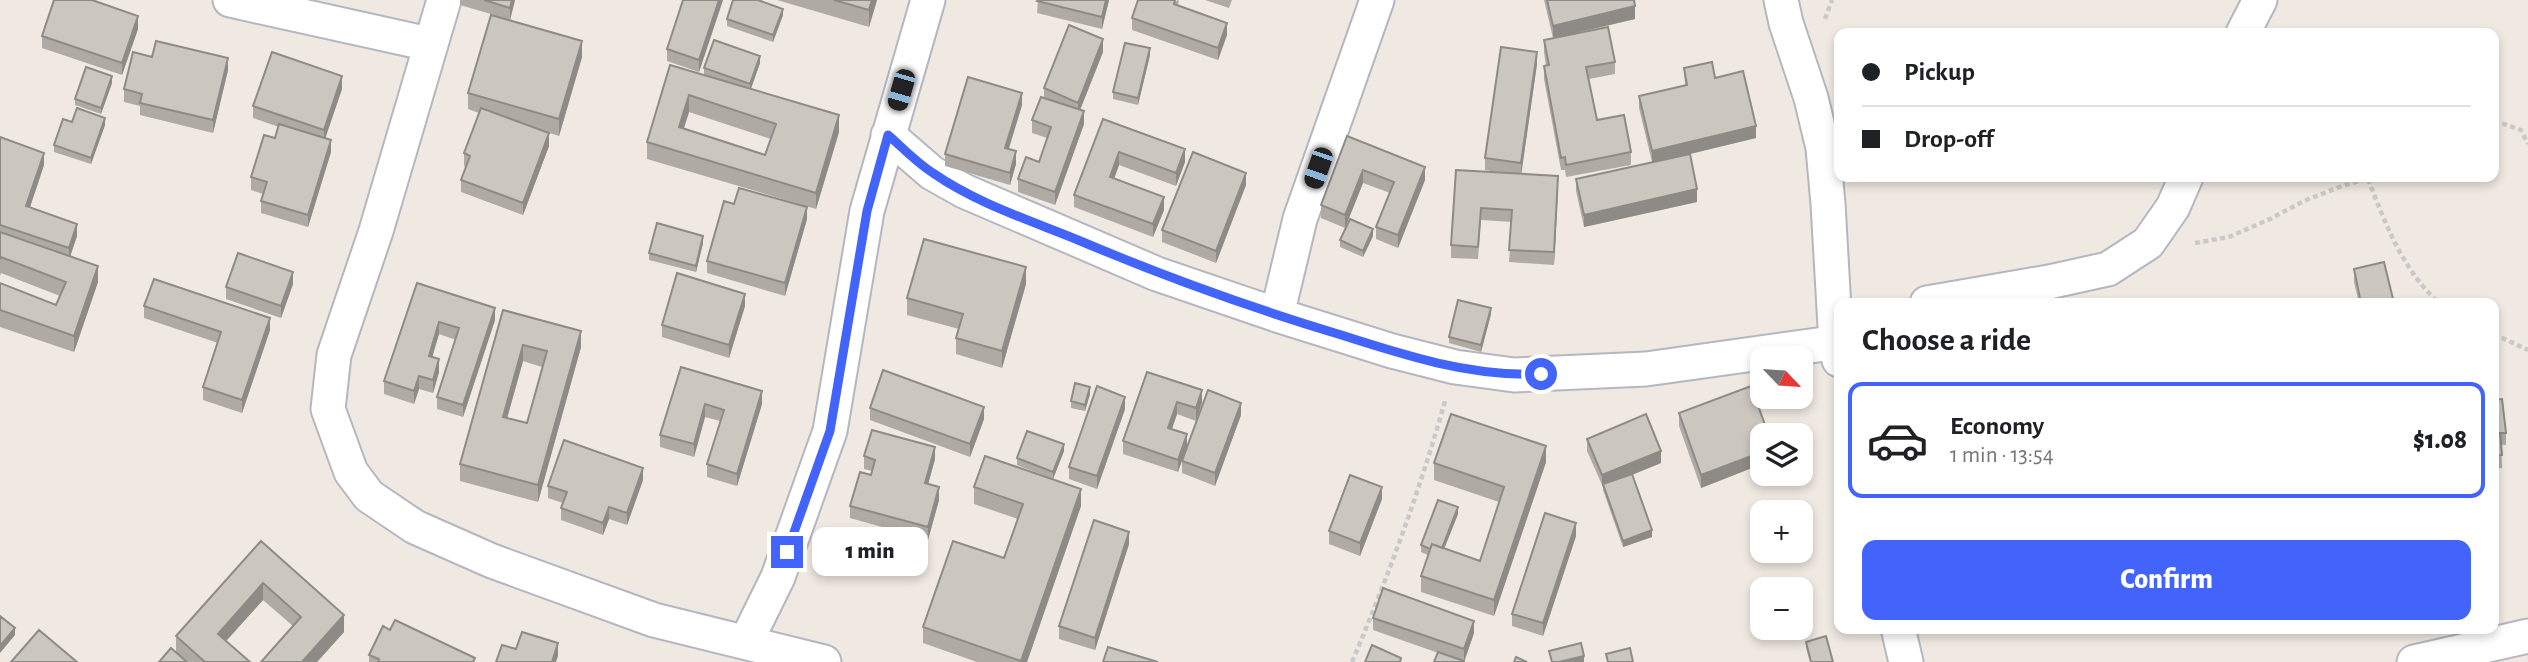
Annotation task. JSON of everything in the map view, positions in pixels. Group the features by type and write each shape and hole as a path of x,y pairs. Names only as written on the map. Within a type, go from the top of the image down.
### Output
{"street":[{"path":"230,0 429,44"},
{"path":"444,0 376,231 334,355 328,409 351,472 369,496 415,527 492,561 654,620 824,662"},
{"path":"746,642 778,576 830,431 867,211 928,0"},
{"path":"1276,316 1300,219 1377,0"},
{"path":"1781,0 1811,98 1822,148 1834,298"},
{"path":"2246,28 2260,0"},
{"path":"888,135 932,173 975,196 1157,274 1276,316 1455,367 1514,375 1646,369 1834,349"},
{"path":"1956,298 2108,269 2148,243 2173,207 2184,182"},
{"path":"1900,634 1906,662"},
{"path":"2414,662 2528,636"}],"path":[{"path":"2499,126 2504,124 2521,130 2528,144"},
{"path":"2521,130 2528,125"},
{"path":"2148,243 2194,243 2229,237 2304,201 2356,182"},
{"path":"2373,182 2402,256 2418,283 2434,298"},
{"path":"2499,336 2528,349"},
{"path":"1352,662 1372,616 1426,467 1455,367"}],"building":[{"path":"54,0 92,0 138,16 122,63 42,36"},
{"path":"484,0 512,0 510,8"},
{"path":"683,0 719,0 699,60 667,49"},
{"path":"733,0 758,0 783,9 773,35 727,19"},
{"path":"834,0 872,0 869,10"},
{"path":"1038,0 1106,0 1102,17"},
{"path":"1138,0 1175,0 1174,4 1227,23 1218,48 1132,18"},
{"path":"1547,0 1634,0 1635,6 1553,26"},
{"path":"491,15 582,41 559,119 468,93"},
{"path":"1069,25 1103,39 1078,103 1044,88"},
{"path":"1608,27 1615,62 1586,67 1597,120 1624,115 1631,152 1566,165 1565,157 1561,158 1544,66 1549,65 1544,40"},
{"path":"714,40 760,56 750,84 704,68"},
{"path":"156,41 228,58 213,120 140,103 142,94 124,89 133,52 152,57"},
{"path":"1125,43 1150,48 1138,98 1113,92"},
{"path":"1501,47 1537,52 1521,163 1485,158"},
{"path":"272,52 342,76 324,130 253,106"},
{"path":"1712,62 1715,78 1743,71 1756,126 1652,151 1639,96 1687,85 1684,68"},
{"path":"670,65 839,115 816,193 647,142","holes":["689,95 776,124 765,155 679,127"]},
{"path":"86,67 112,76 101,108 75,99"},
{"path":"968,77 1022,93 1005,148 1016,151 1010,173 945,154"},
{"path":"1041,97 1084,111 1055,192 1018,179 1026,157 1039,162 1051,127 1032,120"},
{"path":"77,108 105,118 91,158 54,145 63,119 72,122"},
{"path":"481,108 549,133 523,203 461,180 470,156 464,153"},
{"path":"1103,119 1185,149 1176,173 1119,152 1110,177 1164,197 1153,224 1074,195"},
{"path":"279,124 331,140 308,215 261,201 267,182 251,177 264,135 275,138"},
{"path":"1347,136 1425,167 1398,235 1376,227 1394,182 1363,170 1345,215 1321,205"},
{"path":"0,137 44,153 26,206 77,224 69,248 0,225"},
{"path":"1193,152 1246,173 1216,251 1162,230"},
{"path":"1690,154 1697,189 1584,215 1576,179"},
{"path":"1456,170 1558,176 1554,252 1509,250 1512,210 1481,208 1478,247 1451,245"},
{"path":"739,188 807,207 785,283 707,261 724,201 734,204"},
{"path":"1350,219 1373,229 1363,251 1340,240"},
{"path":"657,223 703,236 696,266 649,253"},
{"path":"0,232 98,266 74,336 0,310 0,283 56,305 66,282 1,257 0,259"},
{"path":"924,239 1026,267 1002,351 956,338 963,314 907,298"},
{"path":"238,253 293,272 281,306 226,287"},
{"path":"2384,262 2393,298 2360,298 2354,269"},
{"path":"677,273 745,294 729,345 662,325"},
{"path":"154,279 270,318 242,400 203,387 221,332 144,306"},
{"path":"417,283 495,308 463,405 437,397 459,328 439,322 429,356 439,359 433,380 419,376 414,391 384,381"},
{"path":"1458,300 1491,308 1481,345 1449,337"},
{"path":"503,310 581,331 538,485 460,464","holes":["523,345 547,351 527,423 503,417"]},
{"path":"681,367 762,391 737,474 707,464 724,410 705,404 694,444 660,435"},
{"path":"883,370 984,407 970,444 870,408"},
{"path":"1147,372 1202,390 1196,408 1177,402 1168,428 1187,434 1178,460 1123,441"},
{"path":"1075,383 1090,387 1085,405 1071,401"},
{"path":"1097,386 1125,397 1097,476 1069,467"},
{"path":"1750,386 1750,410 1760,410 1764,423 1750,423 1750,457 1701,475 1679,413"},
{"path":"1208,390 1241,403 1215,473 1182,461"},
{"path":"2499,399 2502,399 2506,433 2500,433 2502,455 2499,455"},
{"path":"1451,414 1546,446 1494,600 1421,576 1432,544 1480,561 1504,487 1434,463"},
{"path":"1646,414 1661,451 1602,475 1587,439"},
{"path":"872,430 935,447 925,483 939,487 928,527 850,506 860,472 871,475 875,460 864,456"},
{"path":"1027,431 1064,444 1053,472 1017,458"},
{"path":"564,440 643,468 627,513 609,507 603,523 561,508 567,492 548,486"},
{"path":"985,456 1081,489 1021,661 923,627 953,541 1004,558 1023,504 974,487"},
{"path":"1632,474 1652,530 1623,541 1603,484"},
{"path":"1350,475 1382,487 1360,543 1329,531"},
{"path":"1438,500 1458,507 1442,548 1432,544 1430,549 1421,545"},
{"path":"1545,513 1576,523 1543,623 1512,614"},
{"path":"1094,520 1129,532 1095,638 1059,626"},
{"path":"261,541 344,615 302,662 261,662 301,617 263,583 218,634 250,662 205,662 176,636"},
{"path":"1383,588 1474,621 1464,649 1373,618"},
{"path":"0,616 15,628 0,646"},
{"path":"395,620 475,658 473,662 378,662 379,659 369,655 383,626 390,630"},
{"path":"39,630 77,662 11,662"},
{"path":"522,632 558,643 552,662 496,662 502,645 516,649"},
{"path":"1826,636 1833,662 1811,662 1806,642"},
{"path":"1581,643 1584,656 1552,662 1549,651"},
{"path":"1372,645 1401,658 1400,662 1365,662"},
{"path":"1108,647 1158,662 1103,662"},
{"path":"171,648 187,662 159,662"},
{"path":"1630,648 1633,662 1608,662 1606,654"},
{"path":"1438,652 1464,661 1464,662 1434,662"},
{"path":"1516,657 1527,662 1514,662"}],"route":[{"path":"787,552 830,431 867,211 888,135 932,173 964,191 1157,274 1276,316 1392,351 1455,367 1514,375 1541,374"}]}
